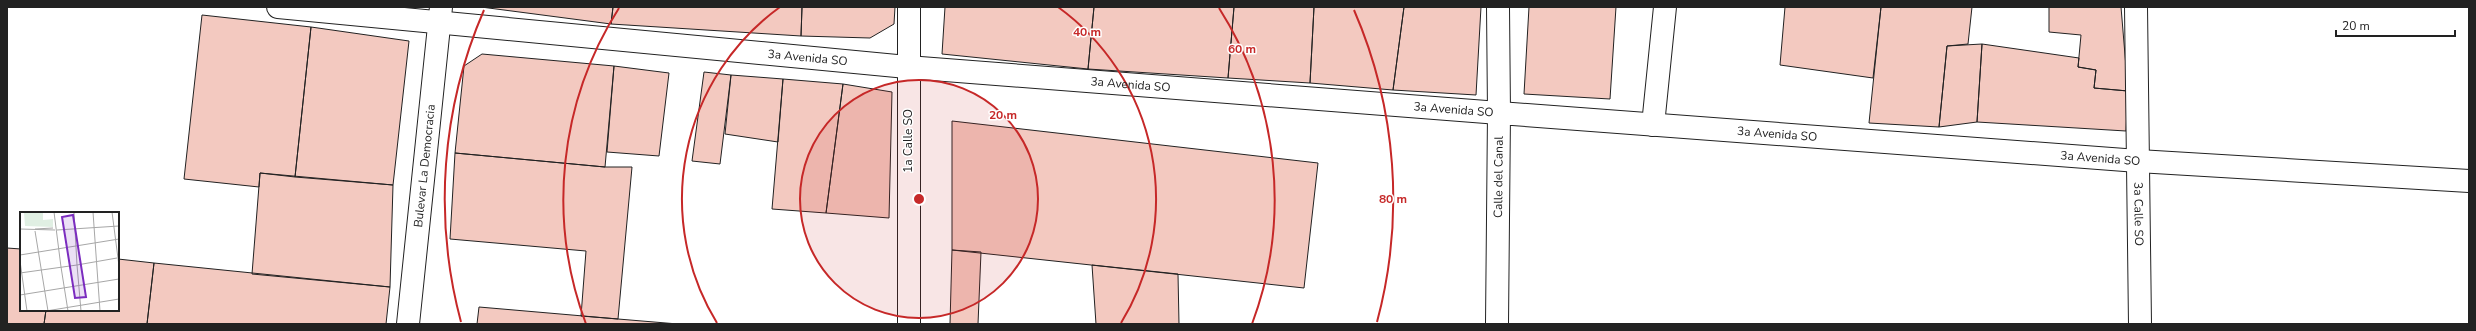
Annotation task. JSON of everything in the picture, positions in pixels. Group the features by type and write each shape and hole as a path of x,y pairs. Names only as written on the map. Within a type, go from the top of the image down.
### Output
{"main road":[{"name":"3a Avenida SO","path":"278,7 440,15 907,67 2138,161 2469,181"},
{"name":"1a Calle SO","path":"908,7 909,324"},
{"name":"Calle del Canal","path":"1497,324 1499,113 1498,7"},
{"path":"1653,125 1665,7"},
{"name":"3a Calle SO","path":"2136,7 2140,324"},
{"name":"Bulevar La Democracia","path":"408,324 440,15"}],"building":[{"path":"481,7 613,7 611,24"},
{"path":"613,7 802,7 801,36 611,24"},
{"path":"802,7 895,7 894,24 870,38 801,36"},
{"path":"945,7 1094,7 1088,69 942,54"},
{"path":"1094,7 1234,7 1228,78 1088,69"},
{"path":"1234,7 1314,7 1310,83 1228,78"},
{"path":"1314,7 1404,7 1393,90 1310,83"},
{"path":"1404,7 1481,7 1476,95 1393,90"},
{"path":"1529,7 1616,7 1610,99 1524,94"},
{"path":"1785,7 1881,7 1873,78 1780,65"},
{"path":"1881,7 1972,7 1968,44 1947,46 1939,127 1869,123"},
{"path":"2049,7 2121,7 2128,91 2094,88 2096,70 2078,67 2081,35 2049,32"},
{"path":"202,15 311,27 295,177 260,173 259,187 184,179"},
{"path":"311,27 409,41 393,185 295,177"},
{"path":"1982,44 2079,58 2078,67 2096,70 2094,88 2128,91 2126,131 1977,122"},
{"path":"1982,44 1977,122 1939,127 1947,46"},
{"path":"482,54 614,66 605,167 455,153 464,66"},
{"path":"614,66 669,73 659,156 607,152"},
{"path":"704,72 731,75 720,164 692,161"},
{"path":"731,75 783,79 778,142 725,134"},
{"path":"783,79 843,84 826,213 772,209"},
{"path":"843,84 892,92 889,218 826,213"},
{"path":"952,121 1318,163 1304,288 952,250"},
{"path":"455,153 605,167 632,167 618,319 581,316 586,251 450,239"},
{"path":"260,173 393,185 390,287 252,274"},
{"path":"7,248 20,249 20,311 46,311 44,324 7,324"},
{"path":"952,250 981,252 978,324 950,324"},
{"path":"119,259 154,263 147,324 44,324 46,311 119,311"},
{"path":"154,263 390,287 386,324 147,324"},
{"path":"1092,265 1178,274 1179,324 1096,324"},
{"path":"479,307 618,319 678,324 477,324"}]}
